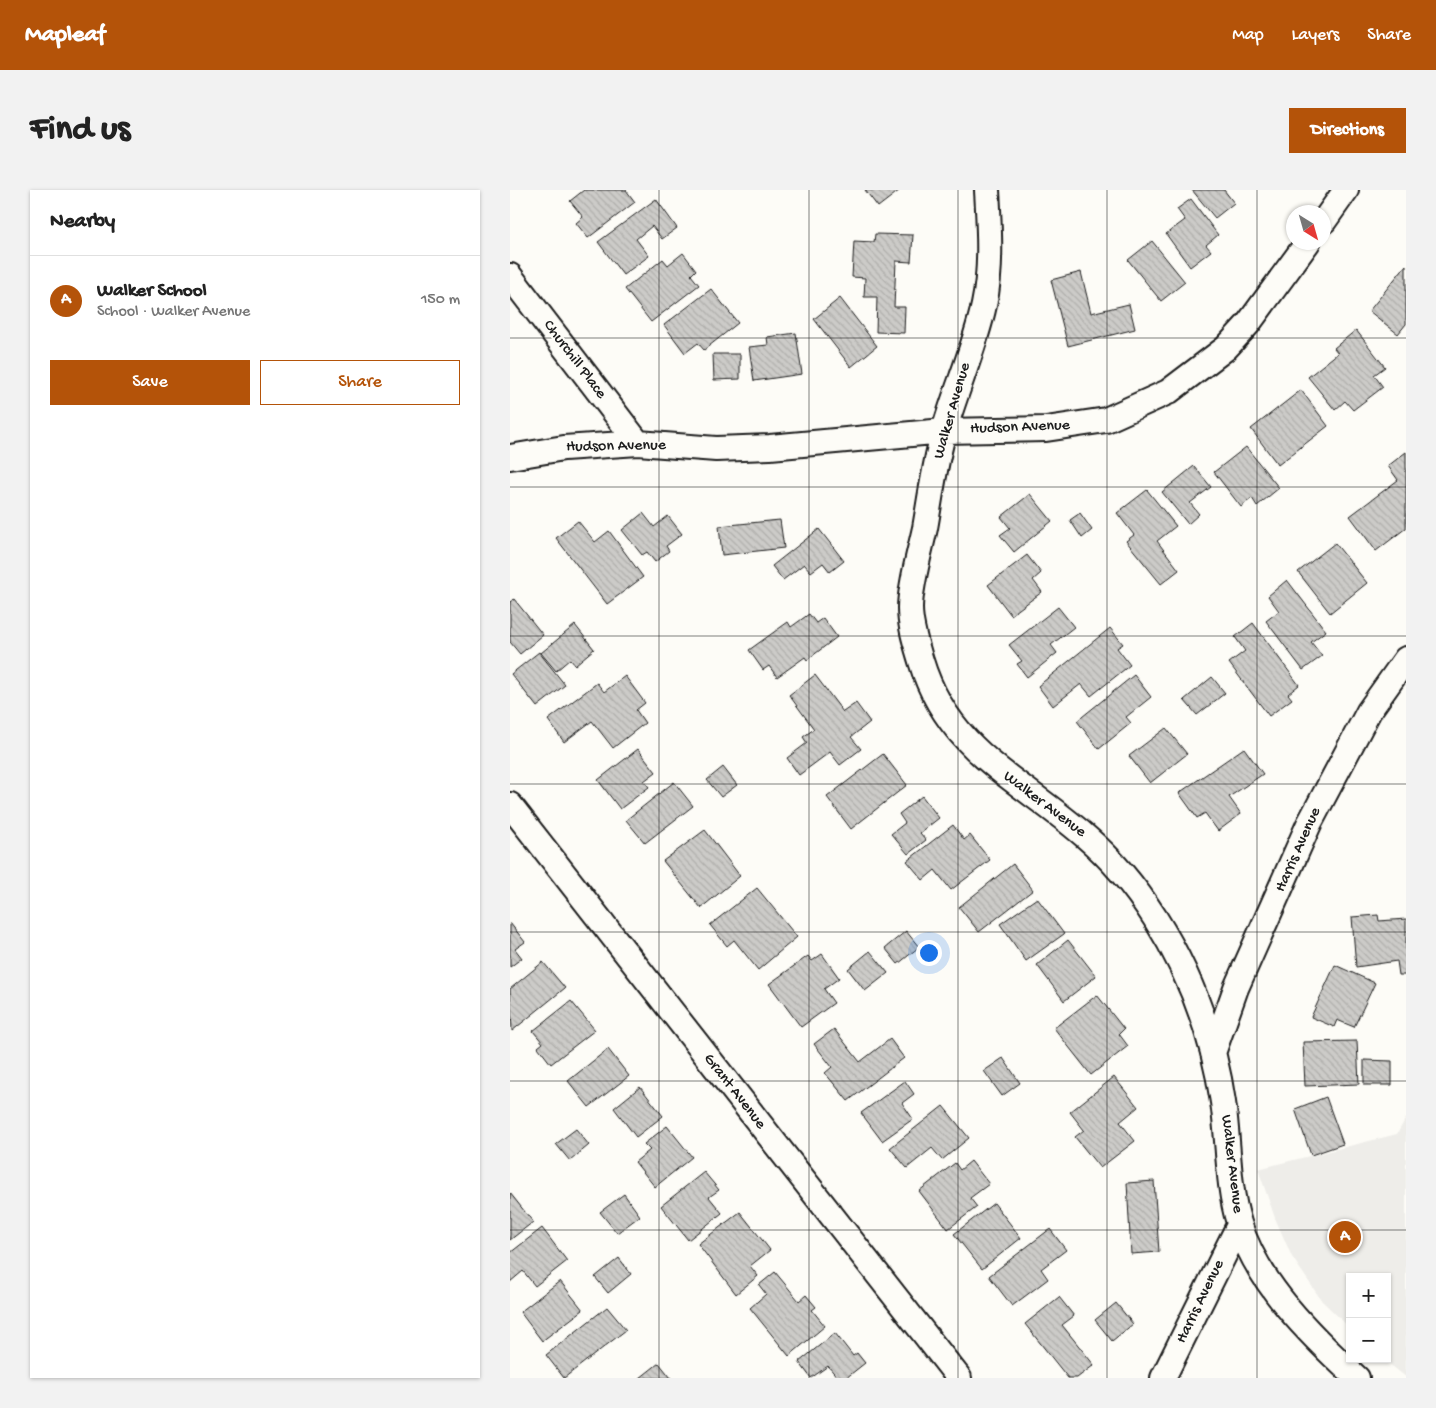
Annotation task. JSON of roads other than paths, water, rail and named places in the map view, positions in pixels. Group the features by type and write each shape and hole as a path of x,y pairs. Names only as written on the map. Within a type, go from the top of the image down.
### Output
{"street":[{"name":"Walker Avenue","path":"987,190 990,235 984,304 944,431 910,606 914,638 925,674 951,722 966,741 986,761 1044,802 1087,837 1130,883 1153,916 1192,985 1213,1053 1223,1104 1229,1166 1239,1225 1258,1265 1288,1308 1315,1338 1357,1378"},
{"path":"1331,211 1346,190"},
{"name":"Hudson Avenue","path":"510,457 564,448 638,443 716,449 770,448 944,431 1046,429 1106,420 1168,392 1226,348 1248,324 1302,250"},
{"name":"Churchill Place","path":"510,276 638,443"},
{"name":"Harris Avenue","path":"1213,1053 1236,988 1310,824 1369,711 1406,659"},
{"name":"Grant Avenue","path":"510,805 959,1378"},
{"name":"Harris Avenue","path":"1163,1378 1239,1225"}],"place":[{"name":"Walker School","path":"1345,1237"}]}
